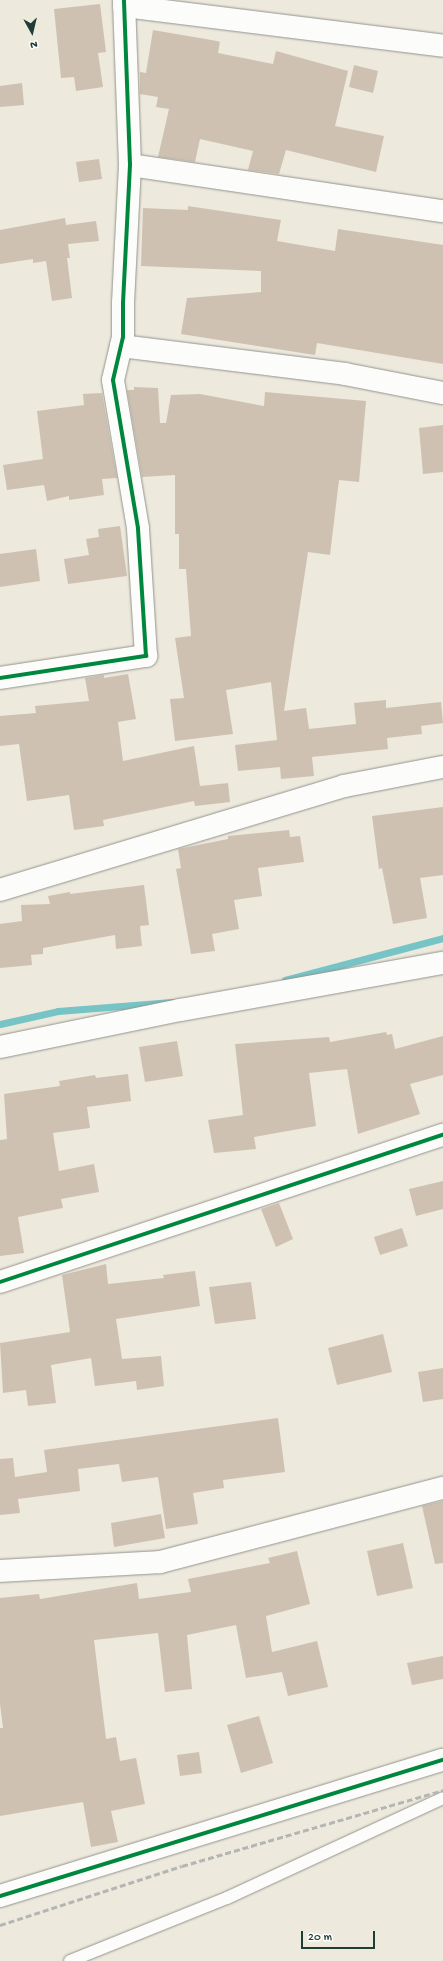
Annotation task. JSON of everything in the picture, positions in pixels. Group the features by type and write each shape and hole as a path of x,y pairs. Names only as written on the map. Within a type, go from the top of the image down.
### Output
{"street":[{"path":"0,678 146,656 138,528 113,380 123,338 123,303 130,165 124,3 443,46"},
{"path":"130,165 443,211"},
{"path":"121,346 345,374 443,393"},
{"path":"0,890 344,786 443,767"},
{"path":"0,1047 181,1010 443,963"},
{"path":"0,1282 443,1134"},
{"path":"0,1571 160,1562 443,1488"},
{"path":"0,1896 443,1760"}],"lane":[{"path":"70,1961 226,1898 443,1798"}],"building":[{"path":"100,4 106,52 98,53 103,87 76,91 74,77 61,78 54,9"},
{"path":"153,30 220,42 218,53 273,64 276,51 348,71 335,126 384,136 376,172 286,150 279,174 248,170 253,151 200,139 195,162 158,157 169,109 156,107 158,97 140,94 140,72 146,73"},
{"path":"354,65 378,71 373,93 349,87"},
{"path":"22,83 24,105 0,107 0,86"},
{"path":"99,159 102,179 79,182 76,162"},
{"path":"188,206 281,220 277,241 335,251 338,229 443,245 443,364 317,343 315,355 181,334 187,298 261,292 261,271 141,266 143,208 188,210"},
{"path":"65,218 66,225 96,221 99,241 68,244 70,258 67,258 72,298 52,301 46,261 33,263 33,259 0,264 0,230"},
{"path":"134,387 158,388 160,423 166,423 171,395 200,394 264,406 265,392 366,401 359,482 339,480 330,555 308,552 284,711 306,708 309,729 356,724 354,703 386,700 386,708 441,702 443,723 421,726 422,734 387,738 388,749 312,757 314,776 281,779 280,767 238,771 235,745 277,740 271,682 226,690 233,734 175,741 170,699 184,698 175,638 191,636 186,569 179,569 179,534 175,534 175,475 142,477 127,390 134,390"},
{"path":"102,393 117,478 102,479 104,495 69,500 69,496 47,501 44,485 7,490 3,465 43,459 37,411 84,405 83,394"},
{"path":"443,425 443,472 423,474 419,428"},
{"path":"120,526 127,576 68,584 64,559 89,555 86,539 99,537 98,529"},
{"path":"36,549 40,581 0,587 0,554"},
{"path":"128,674 136,719 118,722 123,761 194,746 200,786 228,783 230,802 195,806 194,801 103,820 104,826 74,830 69,795 27,801 19,744 0,746 0,716 36,713 35,706 89,701 85,678 104,675 104,678"},
{"path":"443,807 443,875 420,878 427,918 393,924 382,868 379,869 372,816"},
{"path":"289,830 290,837 300,836 304,862 258,868 262,896 234,900 239,929 212,934 215,951 191,954 176,869 181,868 178,849 228,839 228,836"},
{"path":"144,885 149,925 140,926 142,946 116,949 115,935 43,948 43,954 31,955 32,965 0,968 0,924 22,921 21,905 50,904 48,896 70,892 70,894"},
{"path":"386,1032 387,1035 392,1034 395,1049 443,1036 443,1075 410,1084 420,1114 358,1134 347,1069 309,1073 316,1126 254,1137 256,1149 214,1153 208,1120 243,1115 235,1044 329,1037 330,1042"},
{"path":"177,1041 183,1076 145,1082 139,1047"},
{"path":"128,1074 131,1101 87,1107 90,1128 53,1133 59,1171 94,1164 99,1192 61,1199 63,1208 18,1217 24,1253 0,1256 0,1140 7,1139 4,1094 60,1086 59,1081 95,1075 96,1078"},
{"path":"443,1181 443,1209 416,1216 409,1189"},
{"path":"279,1203 293,1239 276,1247 261,1209"},
{"path":"402,1228 408,1246 380,1255 374,1237"},
{"path":"106,1264 108,1284 164,1278 163,1275 195,1271 200,1306 116,1319 122,1359 161,1356 164,1386 137,1390 136,1381 95,1386 91,1358 51,1365 56,1403 28,1406 26,1390 3,1393 0,1343 70,1332 62,1275"},
{"path":"251,1282 256,1319 215,1324 209,1287"},
{"path":"383,1334 392,1372 337,1385 328,1348"},
{"path":"443,1368 443,1399 423,1402 418,1372"},
{"path":"278,1418 285,1472 223,1480 224,1488 193,1493 198,1524 166,1529 158,1477 122,1482 119,1464 78,1469 80,1491 18,1499 20,1513 0,1515 0,1459 13,1458 15,1477 47,1472 44,1450"},
{"path":"443,1501 443,1563 435,1564 422,1506"},
{"path":"161,1514 165,1538 114,1547 111,1523"},
{"path":"403,1543 413,1588 377,1596 367,1551"},
{"path":"297,1551 310,1604 266,1616 272,1652 317,1641 328,1687 288,1696 282,1672 246,1678 236,1625 187,1635 192,1689 165,1692 158,1633 94,1640 106,1739 116,1737 120,1761 136,1758 145,1804 111,1811 118,1842 91,1847 83,1802 0,1816 0,1728 3,1728 0,1704 0,1598 39,1594 40,1599 137,1583 139,1599 191,1592 188,1579 270,1563 268,1558"},
{"path":"443,1656 443,1679 412,1685 407,1663"},
{"path":"259,1716 273,1763 241,1773 227,1725"},
{"path":"199,1752 202,1773 180,1776 177,1755"}],"waterway":[{"path":"285,980 443,938"},
{"path":"0,1024 58,1011 172,1002"}],"railway":[{"path":"0,1925 182,1866 443,1790"}],"cycle path":[{"path":"0,678 146,656 138,528 113,380 123,337 123,303 130,165 124,0"},
{"path":"0,1282 443,1135"},
{"path":"0,1896 443,1760"}]}
